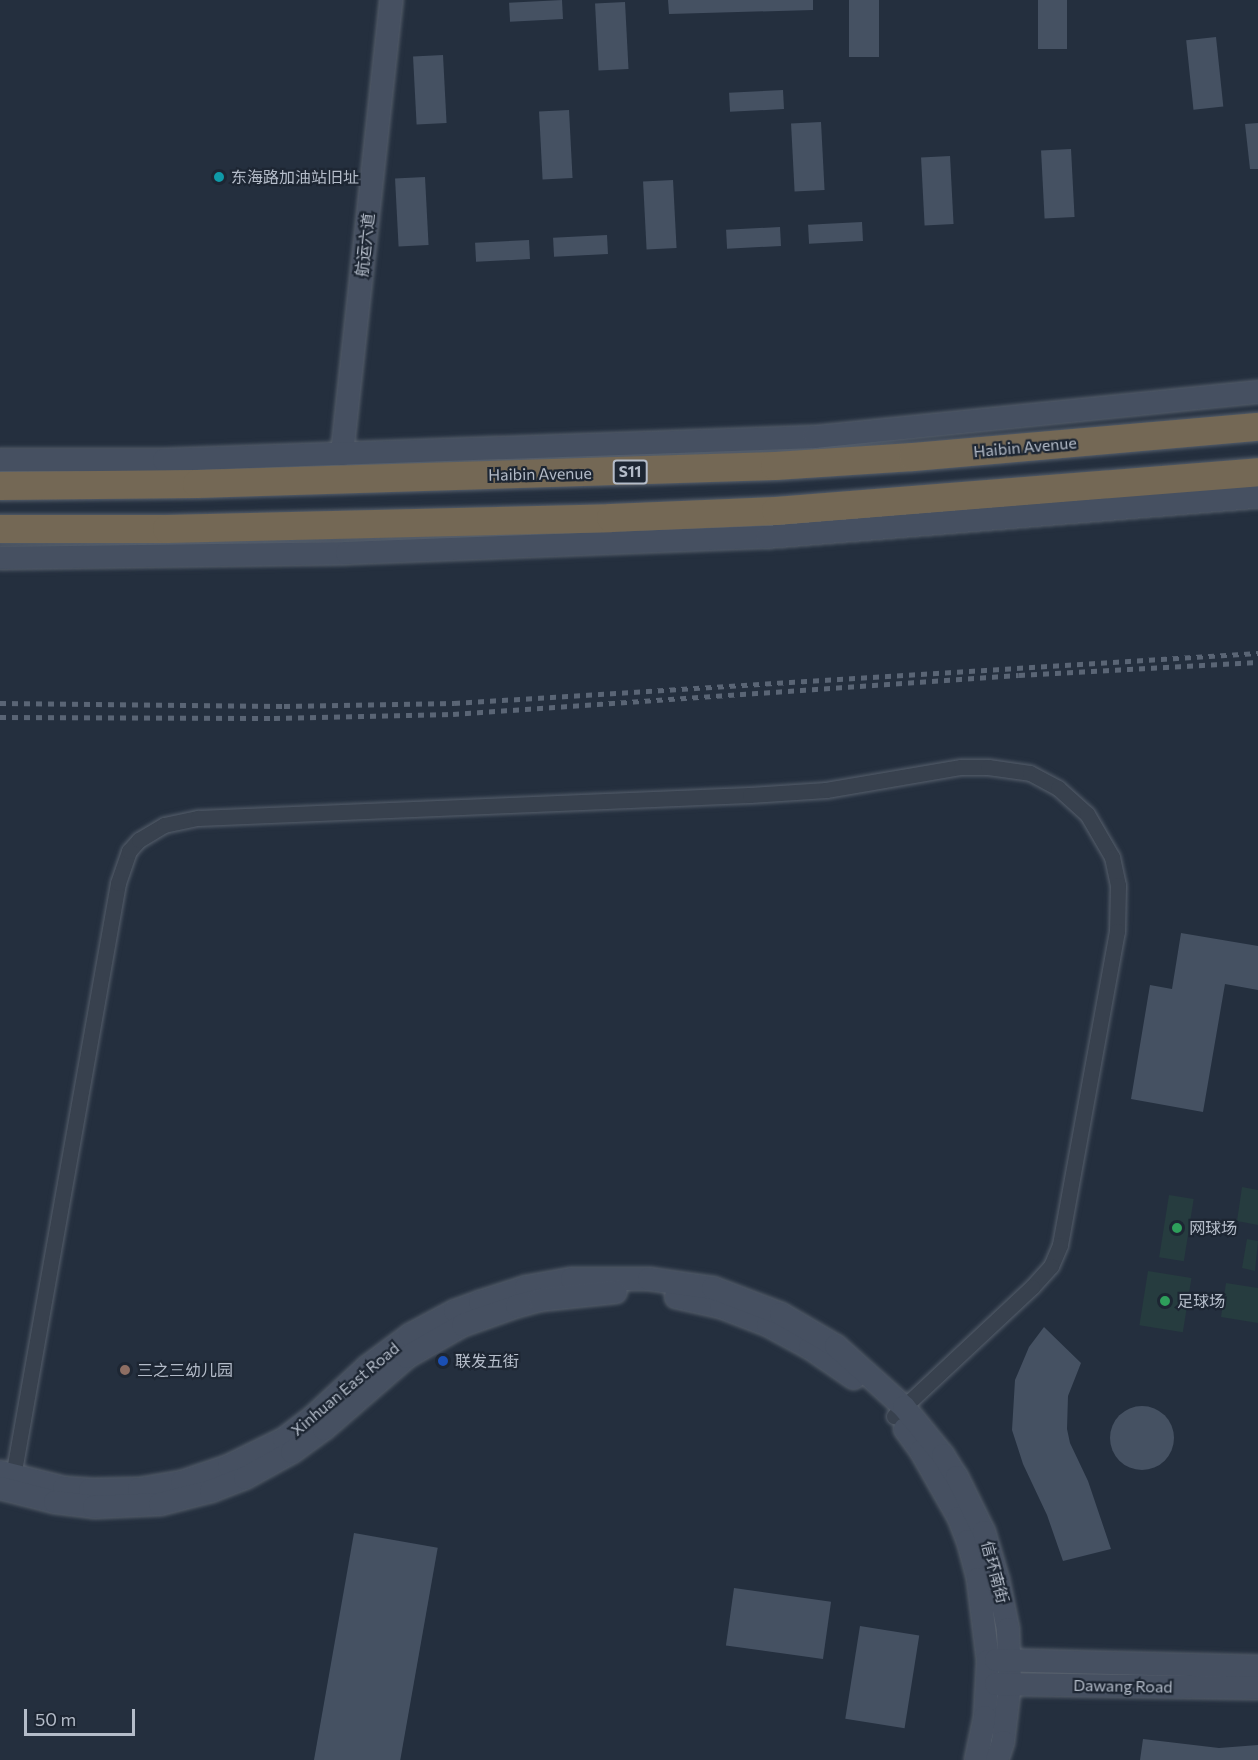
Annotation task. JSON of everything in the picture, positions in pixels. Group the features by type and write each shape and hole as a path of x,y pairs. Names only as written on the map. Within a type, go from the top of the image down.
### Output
{"highway":[{"name":"Haibin Avenue","path":"0,486 197,484 730,468 913,457 1258,427"},
{"path":"0,529 429,524 776,511 1258,472"}],"main road":[{"name":"航运六道","path":"342,454 391,0"},
{"path":"0,460 164,460 815,437 1258,392"},
{"path":"0,558 347,553 767,537 1258,497"},
{"name":"Xinhuan East Road","path":"6,1482 119,1491 162,1486 206,1475 252,1457 284,1439 313,1417 367,1367 432,1322 502,1294 572,1279 668,1281 733,1295 791,1319 836,1346 899,1412"},
{"name":"信环南街","path":"899,1412 943,1455 984,1532 1002,1669 1003,1742 997,1760"},
{"path":"995,1615 1019,1642 1064,1675"},
{"name":"Dawang Road","path":"1064,1675 1258,1667"},
{"name":"信环南街","path":"976,1760 984,1717 1002,1669"},
{"name":"Dawang Road","path":"1002,1669 1258,1688"}],"street":[{"path":"6,1482 118,884 129,851 139,840 164,825 198,818 826,790 962,767 1008,769 1030,773 1059,788 1087,814 1100,832 1112,857 1118,885 1119,906 1115,943 1060,1245 1051,1266 1032,1287 899,1412"}],"green space":[{"path":"1242,1187 1258,1190 1258,1225 1237,1221"},
{"name":"网球场","path":"1169,1195 1194,1199 1184,1261 1159,1257"},
{"path":"1247,1239 1258,1241 1255,1271 1242,1268"},
{"name":"足球场","path":"1148,1271 1191,1278 1183,1332 1139,1325"},
{"path":"1226,1283 1258,1288 1258,1323 1221,1317"}],"building":[{"path":"562,0 563,19 510,22 509,3"},
{"path":"668,0 813,0 813,10 669,14"},
{"path":"849,0 879,0 879,57 849,57"},
{"path":"1038,0 1067,0 1067,49 1038,49"},
{"path":"625,2 629,69 599,70 595,4"},
{"path":"1216,37 1223,107 1193,110 1186,40"},
{"path":"443,55 447,123 417,124 413,57"},
{"path":"783,90 784,109 730,112 729,93"},
{"path":"569,110 573,178 543,179 539,112"},
{"path":"821,122 825,190 795,191 791,124"},
{"path":"1258,123 1258,169 1250,169 1245,124"},
{"path":"1071,149 1075,217 1045,218 1041,151"},
{"path":"950,156 954,224 925,225 921,158"},
{"path":"425,177 429,245 399,246 395,179"},
{"path":"673,180 677,248 647,249 643,182"},
{"path":"862,222 863,241 809,244 808,225"},
{"path":"780,227 781,246 727,249 726,230"},
{"path":"607,235 608,254 554,257 553,238"},
{"path":"529,240 530,259 476,262 475,243"},
{"path":"1181,933 1258,946 1258,990 1225,984 1203,1112 1131,1099 1150,985 1172,989"},
{"path":"1044,1327 1081,1363 1068,1396 1067,1429 1070,1443 1088,1481 1111,1549 1063,1561 1047,1515 1023,1464 1012,1430 1015,1380 1029,1347"},
{"path":"1136,1406 1148,1406 1165,1415 1172,1426 1174,1438 1172,1450 1165,1461 1148,1470 1136,1470 1124,1465 1115,1456 1110,1444 1110,1432 1115,1420 1124,1411"},
{"path":"354,1533 438,1548 400,1760 314,1760"},
{"path":"734,1588 831,1602 823,1659 726,1645"},
{"path":"860,1626 919,1635 905,1728 845,1719"},
{"path":"1143,1739 1219,1748 1258,1745 1258,1760 1140,1760"}],"railway":[{"path":"0,703 284,706 454,703 1258,653"},
{"path":"0,717 274,718 453,714 1019,675 1258,662"}],"place":[{"name":"东海路加油站旧址","path":"219,177"},
{"name":"网球场","path":"1177,1228"},
{"name":"足球场","path":"1165,1301"},
{"name":"联发五街","path":"443,1361"},
{"name":"三之三幼儿园","path":"125,1370"}]}
